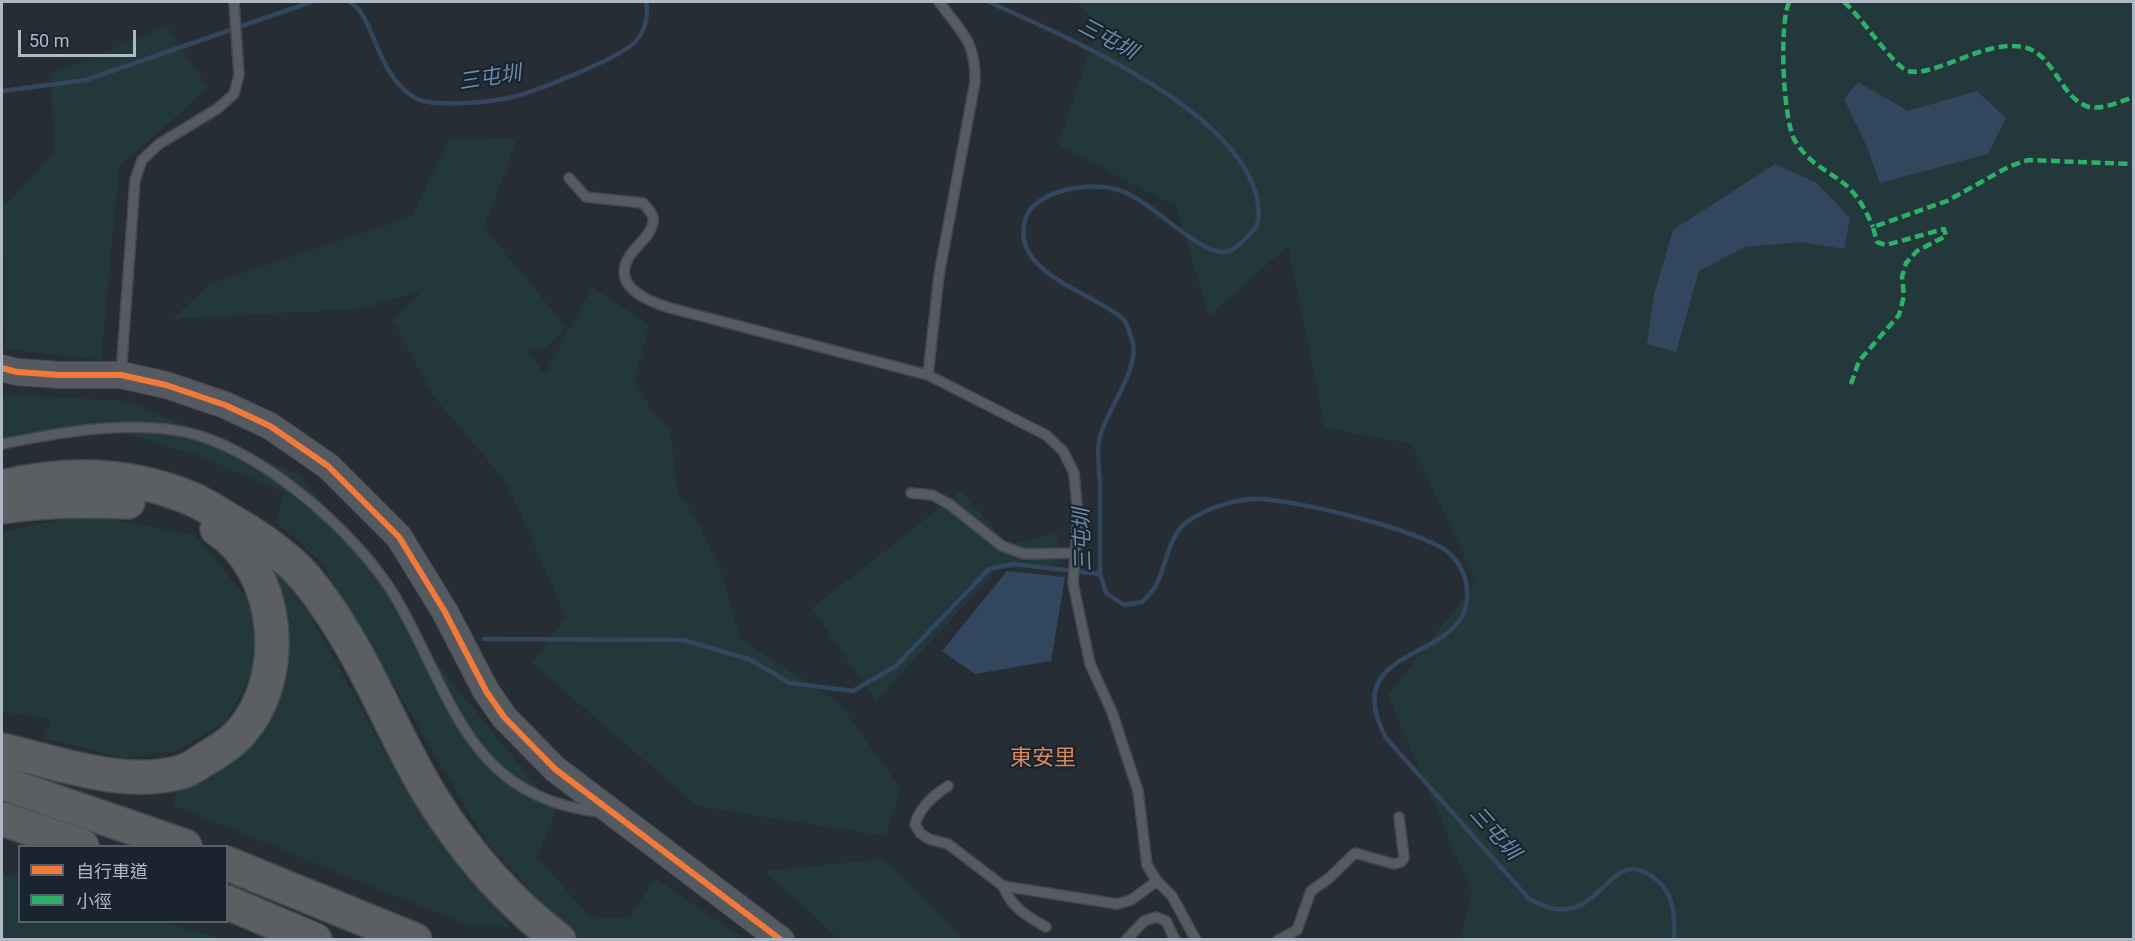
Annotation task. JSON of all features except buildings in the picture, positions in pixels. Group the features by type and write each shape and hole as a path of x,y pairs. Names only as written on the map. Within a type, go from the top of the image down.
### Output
{"highway":[{"path":"2,487 40,478 75,476 131,481 193,499 251,533 291,563 317,593 349,642 430,795 479,863 538,923 559,939"},
{"path":"2,507 37,501 84,500 134,503 180,513 209,524 225,534 245,554 261,581 273,643 268,678 256,710 241,733 213,755 183,772 155,777 120,777 2,750"},
{"path":"2,783 182,845"},
{"path":"2,819 79,845"},
{"path":"228,864 415,939"},
{"path":"228,903 315,939"}],"street":[{"path":"2,368 17,372 121,375 166,385 225,405 270,426 328,466 399,537 445,612 486,692 504,717 555,769 781,939"}],"lane":[{"path":"928,375 939,275 975,82 976,60 971,44 939,2"},
{"path":"121,375 135,180 142,160 159,144 217,109 234,94 239,75 234,4"},
{"path":"569,178 586,197 643,203 652,212 654,222 645,239 629,257 624,271 629,286 642,298 670,308 928,375 1046,435 1063,451 1074,473 1078,518 1073,583 1090,664 1126,751 1138,791 1147,865 1157,881 1172,896 1196,939"},
{"path":"2,444 85,430 130,426 175,430 227,446 295,488 360,548 396,598 457,721 491,764 531,793 561,806 611,813"},
{"path":"910,493 932,495 949,504 1002,546 1024,554 1076,553"},
{"path":"948,786 933,796 918,813 915,824 920,833 948,844 1004,886 1024,892 1117,904 1131,900 1157,881"},
{"path":"1278,939 1297,930 1311,891 1355,854 1394,864 1401,862 1404,858 1399,817"},
{"path":"1004,886 1008,898 1018,910 1046,927"},
{"path":"1126,939 1144,921 1156,916 1166,921 1175,939"}],"green space":[{"path":"1077,2 2133,2 2133,939 1461,939 1472,893 1388,695 1476,582 1412,444 1325,428 1288,246 1209,316 1176,206 1058,146 1098,26"},
{"path":"167,26 208,88 119,167 101,360 5,349 3,207 54,153 51,74"},
{"path":"518,138 484,227 565,326 548,348 527,349 545,375 592,287 649,325 635,380 651,410 670,428 677,490 701,528 723,578 740,638 840,704 901,789 885,836 697,806 532,663 566,617 507,483 434,397 393,320 423,290 359,309 172,319 210,284 411,217 449,139"},
{"path":"2,394 128,401 302,476 447,676 556,810 537,857 592,919 630,917 655,878 744,939 580,940 487,843 321,562 276,522 284,492 202,457 107,428 2,439"},
{"path":"961,491 1008,545 1058,533 1062,564 998,569 876,701 812,608"},
{"path":"86,514 195,535 250,602 261,659 225,722 177,751 123,758 45,738 51,719 2,712 2,532"},
{"path":"263,560 274,565 311,617 406,790 511,927 472,927 173,805 177,790 269,725 283,679"},
{"path":"883,859 964,939 839,939 764,871"},
{"path":"2,873 18,878 18,923 166,923 222,939 2,939"}],"water":[{"path":"1858,82 1908,111 1977,91 2006,118 1988,154 1880,183 1867,147 1844,99"},
{"path":"1775,164 1817,183 1850,218 1844,249 1802,242 1745,247 1699,271 1676,352 1647,344 1654,295 1673,230"},
{"path":"1007,571 1065,577 1051,661 975,674 942,651"}],"waterway":[{"name":"三屯圳","path":"2,91 86,80 311,2"},
{"name":"三屯圳","path":"350,2 365,20 391,75 415,98 435,103 478,102 513,97 598,64 637,40 647,17 646,2"},
{"name":"三屯圳","path":"989,2 1100,55 1141,77 1179,103 1213,130 1239,160 1257,199 1258,223 1255,229 1238,246 1223,252 1213,250 1187,236 1131,195 1112,188 1083,187 1057,192 1037,203 1027,215 1023,234 1028,251 1039,265 1055,278 1122,318 1128,327 1134,349 1128,375 1102,429 1099,441 1100,574 1106,593 1124,605 1142,602 1156,585 1172,542 1181,527 1211,509 1252,499 1294,503 1353,516 1411,534 1448,552 1458,564 1465,578 1466,606 1455,626 1436,641 1393,666 1378,682 1375,705 1386,738 1529,899 1550,908 1572,908 1584,903 1623,871 1634,869 1646,872 1665,888 1671,902 1674,917 1674,940"},
{"path":"484,639 683,640 749,659 790,683 853,691 896,666 989,569 1013,564 1100,574"}],"marked path":[{"path":"1789,2 1783,49 1787,111 1794,139 1810,159 1853,192 1873,227"},
{"path":"1844,2 1894,60 1908,71 1919,72 1932,69 1993,48 2023,47 2043,58 2071,95 2089,107 2106,106 2134,97"},
{"path":"1851,384 1859,361 1899,315 1904,296 1902,277 1906,263 1917,251 1946,236 1944,229 1886,245 1877,242 1873,227 1947,201 2010,166 2028,160 2134,164"}],"cycle path":[{"path":"2,368 17,372 60,375 121,375 166,385 225,405 270,426 328,466 399,537 445,612 486,691 504,717 555,769 781,940"}],"district":[{"name":"東安里","path":"1043,759"}]}
